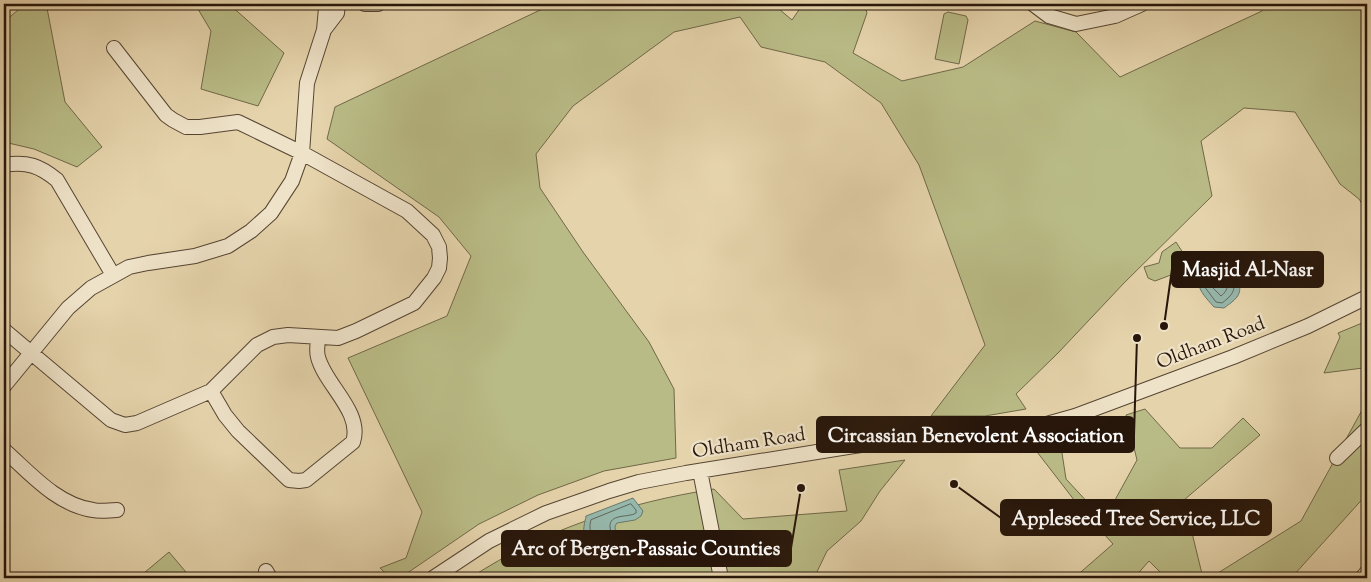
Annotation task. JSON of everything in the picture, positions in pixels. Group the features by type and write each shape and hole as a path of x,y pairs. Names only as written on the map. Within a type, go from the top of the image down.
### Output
{"street":[{"path":"4,386 78,297 90,288 129,267 207,254 228,246 262,222 278,204 292,181 302,153 307,83 324,30 328,4"},
{"path":"324,30 336,13 338,4"},
{"path":"365,4 378,4"},
{"path":"1033,4 1049,16 1076,24 1115,16 1142,4"},
{"path":"4,330 110,420 124,425 137,423 211,391 257,345 273,337 288,335 338,338 356,332 414,303 434,278 440,258 439,247 433,235 407,212 302,153 238,122 200,127 186,127 180,124 166,115 114,48"},
{"path":"4,165 33,165 44,169 58,180 113,275"},
{"name":"Oldham Road","path":"432,578 490,541 546,513 616,488 700,471 925,436 985,436 1023,431 1075,416 1225,360 1301,329 1367,297"},
{"path":"211,391 225,415 238,431 289,480 298,482 306,480 353,442 356,433 354,420 318,356 318,337"},
{"path":"1337,458 1346,452 1367,429"},
{"path":"4,450 57,497 94,511 117,510"},
{"path":"700,471 721,578"},
{"path":"1362,578 1367,572"}],"green space":[{"path":"25,4 52,4 47,8 65,102 102,147 77,167 34,149 4,142 4,22"},
{"path":"195,4 229,4 284,53 258,106 201,89 211,31"},
{"path":"553,4 773,4 792,20 803,4 864,4 867,13 853,53 902,81 963,67 1035,21 1076,32 1120,77 1262,11 1264,4 1367,4 1367,212 1359,199 1340,184 1295,112 1244,108 1201,141 1212,196 1016,394 1026,409 985,416 931,416 985,345 919,165 881,103 825,62 761,47 740,17 674,32 573,106 536,154 540,188 583,252 649,342 674,389 676,458 604,471 538,495 479,524 400,578 391,578 380,568 406,558 422,512 348,358 447,316 471,256 439,217 327,139 335,107"},
{"path":"948,12 966,16 968,20 959,64 935,59 944,14"},
{"path":"1176,242 1192,267 1155,281 1148,278 1144,267 1159,263 1162,252"},
{"path":"1367,321 1367,373 1363,368 1324,373 1340,337 1338,333"},
{"path":"1367,401 1367,494 1293,576 1289,578 1210,578 1301,521"},
{"path":"1145,409 1180,448 1212,448 1243,418 1260,435 1184,500 1203,578 1166,578 1149,561 1134,578 1074,578 1113,544 1078,505 1034,448 1060,440 1066,479 1104,520 1137,460 1126,415"},
{"path":"905,460 880,491 861,521 827,551 814,578 470,578 527,545 587,520 649,502 714,489 743,519 847,511 839,470"},
{"path":"169,552 191,578 138,578"}],"water":[{"path":"1215,265 1226,266 1238,280 1240,288 1237,297 1224,308 1214,307 1204,295 1199,285 1202,276"},
{"path":"633,498 643,511 641,516 635,520 617,523 615,526 616,537 611,544 608,546 599,545 585,537 586,516"}],"place":[{"name":"Masjid Al-Nasr","path":"1164,326"},
{"name":"Circassian Benevolent Association","path":"1137,338"},
{"name":"Appleseed Tree Service, LLC","path":"954,484"},
{"name":"Arc of Bergen-Passaic Counties","path":"801,488"}]}
